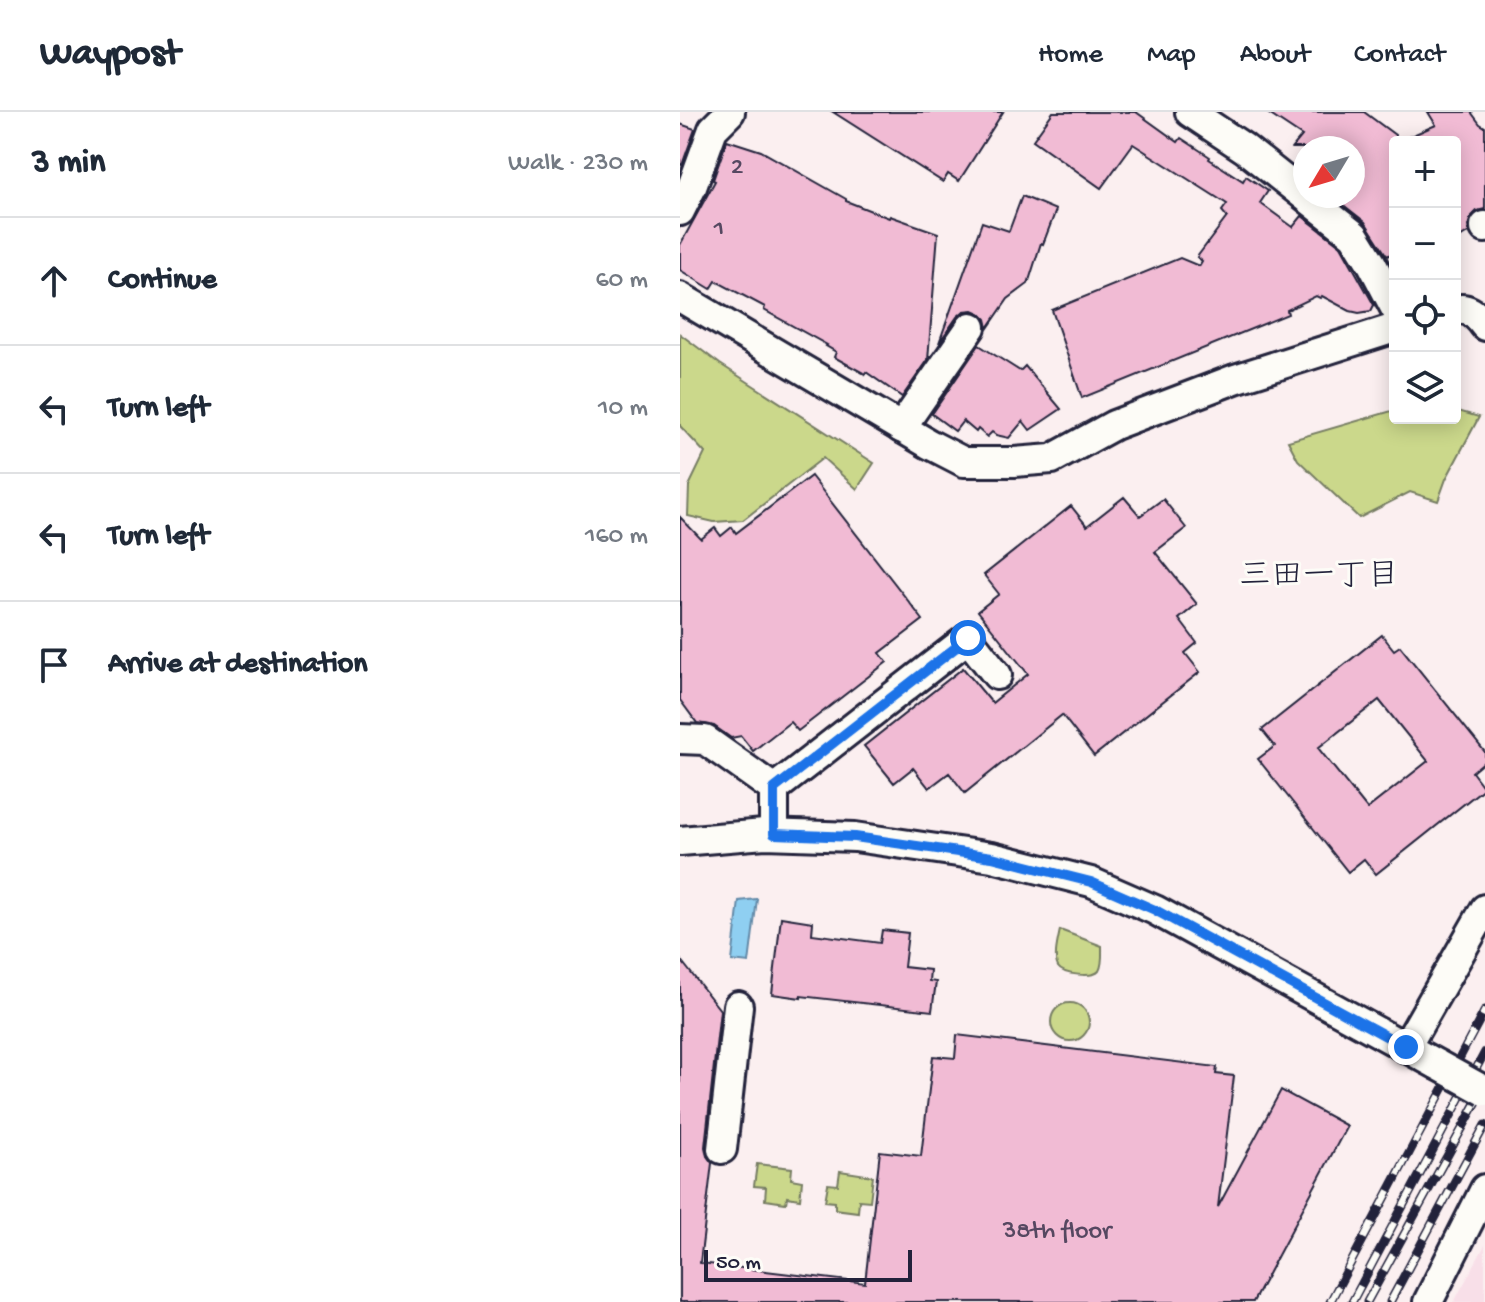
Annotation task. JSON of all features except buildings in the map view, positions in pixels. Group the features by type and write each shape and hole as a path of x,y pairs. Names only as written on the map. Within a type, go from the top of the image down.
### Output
{"street":[{"path":"684,193 713,129 730,112"},
{"path":"1190,112 1244,148 1354,235 1389,297"},
{"path":"1461,307 1485,289"},
{"path":"680,297 964,462 1052,459 1114,425 1235,379 1389,330"},
{"path":"1461,310 1474,313 1485,326"},
{"path":"901,428 971,327"},
{"path":"774,789 968,638 997,675"},
{"path":"680,739 705,740 774,789"},
{"path":"774,789 774,834"},
{"path":"680,841 774,834 855,837 992,857 1091,882 1155,910 1485,1091"},
{"path":"1406,1047 1485,909"},
{"path":"722,1149 738,1006"},
{"path":"1428,1302 1478,1221 1485,1189"}],"shaded area":[{"path":"1485,1245 1485,1302 1454,1302"}],"green space":[{"path":"680,334 720,364 874,463 857,489 823,458 743,520 714,522 688,516 689,486 705,453 680,426"},
{"path":"1389,412 1389,424 1461,424 1461,412 1479,417 1446,479 1438,501 1410,492 1359,518 1298,460 1288,441"},
{"path":"1060,930 1102,946 1099,971 1078,975 1058,967 1056,954"},
{"path":"1070,1003 1083,1009 1089,1022 1083,1035 1070,1041 1057,1035 1051,1022 1057,1009"},
{"path":"757,1164 792,1168 791,1179 802,1181 800,1199 787,1197 786,1203 765,1200 766,1187 754,1186"},
{"path":"840,1171 873,1176 870,1201 859,1200 858,1212 835,1209 835,1202 825,1201 828,1184 838,1185"}],"water":[{"path":"757,899 749,963 732,961 739,901"}],"railway":[{"path":"1330,1302 1485,1010"},
{"path":"1352,1302 1485,1052"},
{"path":"1367,1302 1485,1087"},
{"path":"1390,1302 1485,1125"}],"district":[{"name":"三田一丁目","path":"1319,573"}],"route":[{"path":"968,638 774,789 774,834 855,837 992,857 1091,882 1155,910 1406,1047"}]}
